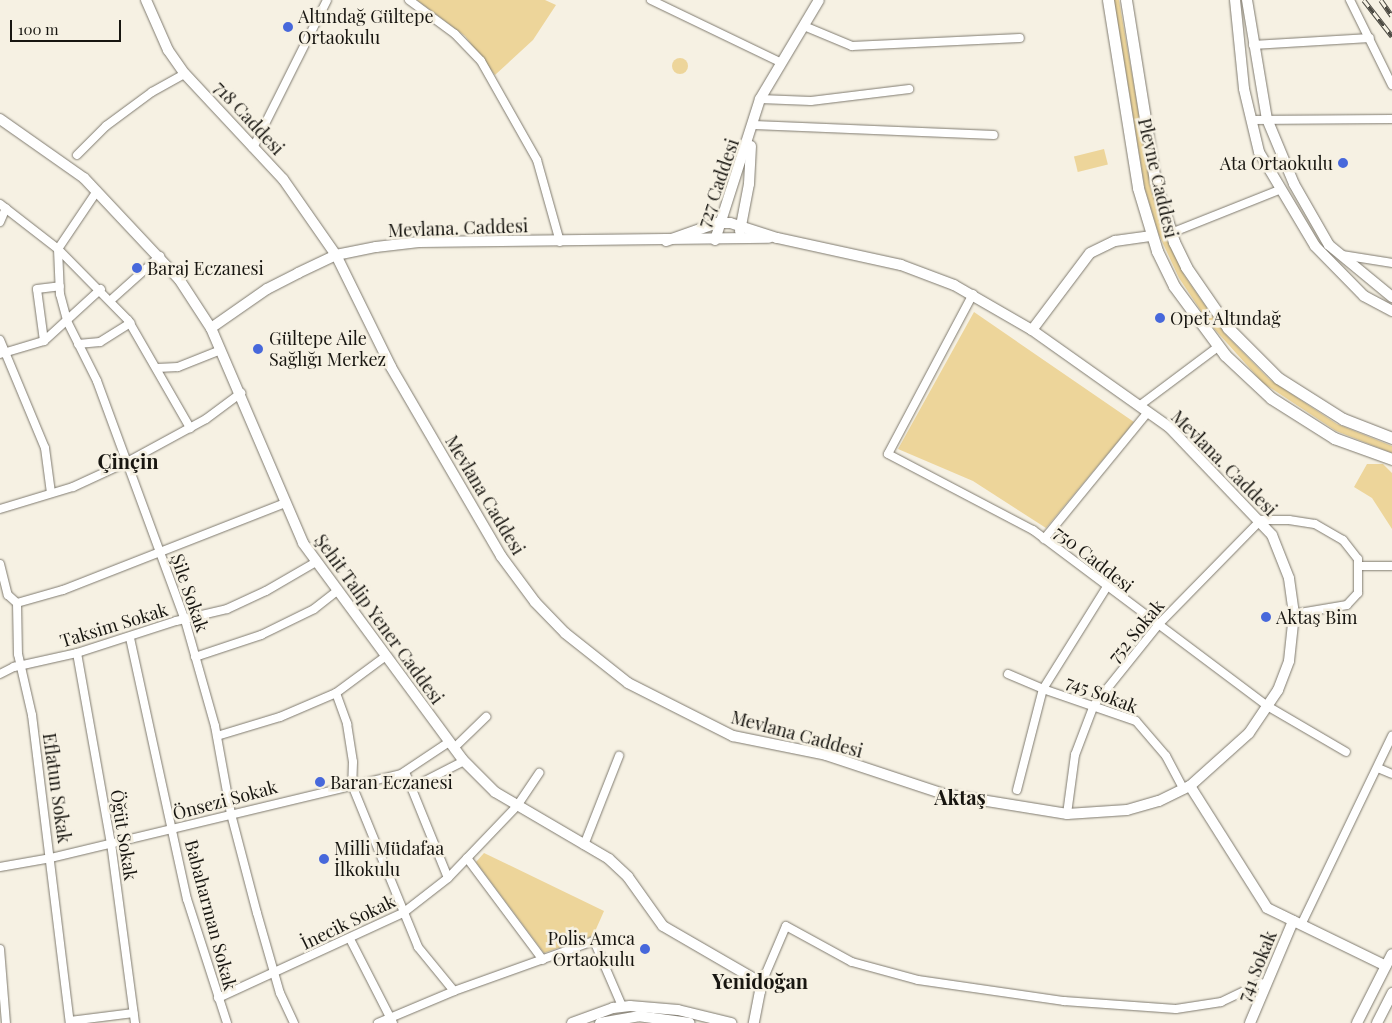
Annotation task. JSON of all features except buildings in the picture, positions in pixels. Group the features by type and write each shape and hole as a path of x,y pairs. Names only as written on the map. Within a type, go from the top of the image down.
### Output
{"main road":[{"name":"Plevne Caddesi","path":"1108,0 1131,153 1152,236 1174,286 1218,347 1251,380 1289,411 1334,438 1392,459"},
{"name":"Plevne Caddesi","path":"1126,0 1153,172 1171,233 1186,267 1209,303 1259,362 1324,408 1363,428 1392,438"}],"street":[{"name":"718 Caddesi","path":"146,0 168,50 185,74 283,179 336,254"},
{"path":"253,148 327,0"},
{"path":"408,0 455,34 481,61 537,160 560,242"},
{"path":"651,0 780,62"},
{"name":"727 Caddesi","path":"715,240 751,135 760,99 818,0"},
{"path":"1235,0 1244,89 1259,152 1279,190 1315,246 1364,296 1392,311"},
{"path":"1247,0 1253,45 1267,119 1294,184 1329,245 1392,297"},
{"path":"1350,0 1392,84"},
{"path":"804,26 852,46 1020,38"},
{"path":"1253,45 1370,38"},
{"path":"77,155 106,126 152,92 185,74"},
{"path":"760,99 811,101 909,89"},
{"name":"Şehit Talip Yener Caddesi","path":"0,119 66,164 97,191 160,256 211,328 241,393 284,503 316,562 464,761 488,786 621,870 663,926 756,980 760,987"},
{"path":"1252,120 1392,119"},
{"path":"754,125 994,134"},
{"name":"727 Caddesi","path":"740,239 740,226 749,184 751,135"},
{"path":"1171,233 1279,190"},
{"path":"58,248 97,191"},
{"path":"0,222 3,206 58,248 101,289 130,323 190,428"},
{"name":"Mevlana. Caddesi","path":"666,240 720,223 740,226 777,238 901,265 974,294 1032,330 1148,412 1188,445 1261,520 1272,535 1284,562 1294,614 1289,661 1269,707 1238,746 1187,788"},
{"path":"1032,330 1090,253 1115,241 1152,236"},
{"name":"Mevlana. Caddesi","path":"211,328 267,289 336,254 419,242 560,242 777,238"},
{"name":"Şile Sokak","path":"58,248 60,286 67,321 97,381 185,620 217,736 231,814 274,973 294,1023"},
{"name":"Mevlana Caddesi","path":"336,254 391,367 490,540 535,602 596,660 648,695 733,736 826,755 944,794 1067,814 1140,808 1187,788"},
{"path":"1342,254 1392,263"},
{"path":"111,300 160,256"},
{"path":"44,341 37,289 60,286"},
{"path":"3,353 44,341 101,289"},
{"name":"750 Caddesi","path":"974,294 888,454 1044,539 1106,588 1269,707 1346,752"},
{"path":"78,344 100,342 130,323"},
{"path":"0,340 3,353 45,448 51,493"},
{"path":"1139,406 1218,347"},
{"path":"157,368 178,367 222,350"},
{"path":"0,509 51,493 127,462 190,428 241,393"},
{"path":"1044,539 1148,412"},
{"path":"0,564 8,595 17,603 63,590 284,503"},
{"path":"1261,520 1289,520 1315,524 1343,540 1358,559 1360,566 1358,593 1347,605 1294,614"},
{"name":"752 Sokak","path":"1067,814 1075,755 1094,705 1158,625 1261,520"},
{"name":"Taksim Sokak","path":"0,674 23,664 76,654 242,603 316,562"},
{"path":"1360,566 1392,566"},
{"path":"1017,790 1043,689 1106,588"},
{"path":"195,657 261,635 314,608 337,591"},
{"name":"Eflatun Sokak","path":"17,603 17,640 23,664 51,858 70,1022"},
{"name":"Babaharman Sokak","path":"130,638 188,899 227,1023"},
{"name":"Öğüt Sokak","path":"76,654 111,843 135,1023"},
{"path":"217,736 280,717 336,693 386,656"},
{"name":"745 Sokak","path":"1008,674 1043,689 1094,705 1136,722 1166,756 1267,908 1386,966"},
{"path":"336,693 347,724 353,762 352,785 418,947 454,991"},
{"name":"Önsezi Sokak","path":"0,867 51,858 173,830 405,772 452,745 486,717"},
{"path":"1297,923 1378,768 1392,736"},
{"path":"584,845 619,756"},
{"path":"413,787 464,761"},
{"path":"1378,768 1392,774"},
{"path":"405,772 413,787 422,819 448,878"},
{"name":"İnecik Sokak","path":"218,998 403,913 448,878 517,806 539,772"},
{"path":"467,858 543,960"},
{"name":"741 Sokak","path":"1250,1023 1297,923"},
{"path":"754,1023 760,987 786,926 852,962 918,980 1064,1001 1176,1009 1221,1002 1261,983"},
{"path":"350,939 391,1020"},
{"path":"378,1023 391,1020 454,991 594,941 622,1006"},
{"path":"0,949 6,1023"},
{"path":"1357,1023 1392,954"},
{"path":"1377,1023 1392,994"},
{"path":"572,1023 622,1006 668,1009 731,1023"},
{"path":"70,1022 134,1013"},
{"path":"602,1023 638,1016 690,1023"}],"shaded area":[{"path":"417,0 545,0 556,5 533,40 495,75 465,36"},
{"path":"1114,0 1119,0 1153,195 1165,236 1184,275 1224,333 1269,379 1337,424 1392,446 1392,453 1336,431 1263,383 1209,323 1179,278 1159,235 1145,189"},
{"path":"680,58 686,60 688,66 686,72 680,74 674,72 672,66 674,60"},
{"path":"1104,149 1108,165 1078,172 1074,156"},
{"path":"974,312 1134,422 1046,528 973,481 898,449"},
{"path":"1367,464 1383,464 1392,473 1392,529 1372,498 1354,487"},
{"path":"484,853 604,911 593,936 544,953 476,862"}],"railway":[{"path":"1364,0 1392,36"},
{"path":"1381,0 1392,16"}],"place":[{"name":"Altındağ Gültepe Ortaokulu","path":"288,27"},
{"name":"Ata Ortaokulu","path":"1343,163"},
{"name":"Baraj Eczanesi","path":"137,268"},
{"name":"Opet Altındağ","path":"1160,318"},
{"name":"Gültepe Aile Sağlığı Merkez","path":"258,349"},
{"name":"Aktaş Bim","path":"1266,617"},
{"name":"Baran Eczanesi","path":"320,782"},
{"name":"Milli Müdafaa İlkokulu","path":"324,859"},
{"name":"Polis Amca Ortaokulu","path":"645,949"}],"district":[{"name":"Çinçin","path":"128,460"},
{"name":"Aktaş","path":"960,796"},
{"name":"Yenidoğan","path":"760,980"}]}
